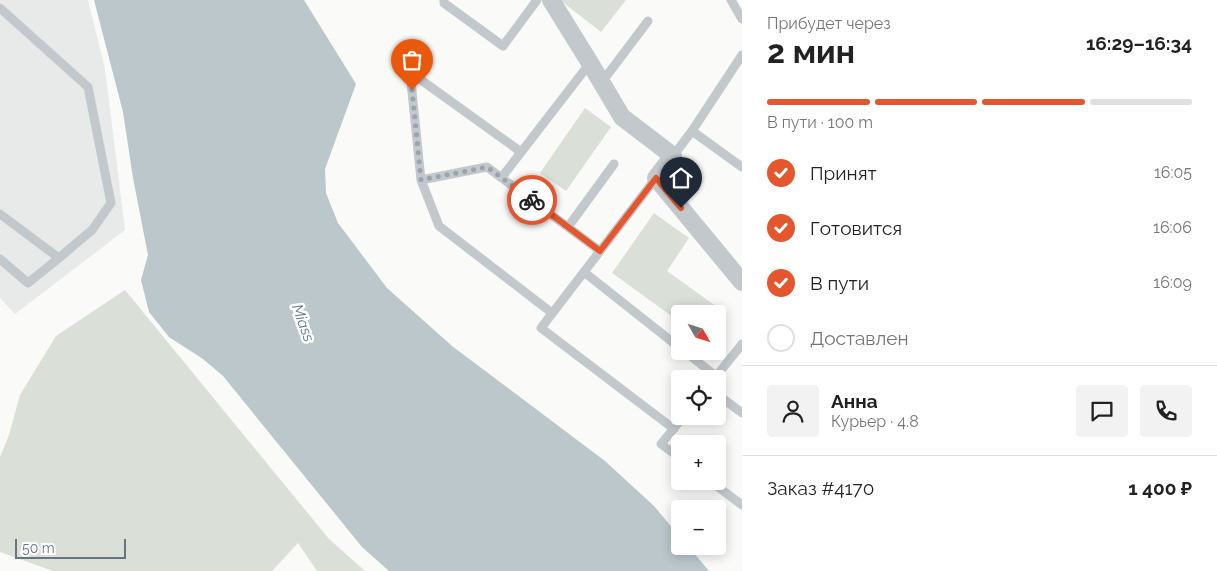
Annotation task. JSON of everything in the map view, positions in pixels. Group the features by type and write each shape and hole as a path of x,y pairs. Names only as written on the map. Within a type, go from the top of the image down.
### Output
{"street":[{"path":"551,0 622,117 673,156 656,178 742,282"}],"lane":[{"path":"444,0 444,3 503,46 538,0"},
{"path":"736,3 742,19"},
{"path":"0,8 88,87 111,203 92,230 28,283 0,259"},
{"path":"602,82 648,21"},
{"path":"673,156 692,132 742,55"},
{"path":"502,177 590,63"},
{"path":"521,152 410,72 421,180 439,226 552,313"},
{"path":"692,132 742,166"},
{"path":"568,227 614,164"},
{"path":"421,180 487,167 600,251"},
{"path":"656,178 541,328 674,429"},
{"path":"0,214 59,258"},
{"path":"584,272 671,341"},
{"path":"721,370 742,344"},
{"path":"694,360 706,370"},
{"path":"726,401 742,413"},
{"path":"671,451 661,444 677,425"},
{"path":"722,490 742,505"}],"shaded area":[{"path":"0,0 88,0 105,69 125,230 15,314 0,298"},
{"path":"560,0 626,0 601,32"},
{"path":"585,108 611,127 566,191 540,173"},
{"path":"654,213 689,238 667,271 714,305 671,305 671,316 612,273"},
{"path":"125,290 329,539 365,571 317,571 298,543 272,571 53,571 0,552 0,457 9,435 20,395 56,336"}],"water":[{"name":"Miass","path":"94,0 304,0 356,84 325,169 326,193 338,223 387,288 452,346 605,461 654,506 671,526 671,555 696,555 709,571 389,571 362,547 223,376 203,359 169,337 149,312 141,280 148,255 133,178 123,112"}],"way so far":[{"path":"412,90 421,180 487,167 532,200"}],"route":[{"path":"532,200 600,251 656,178 681,208"}]}
